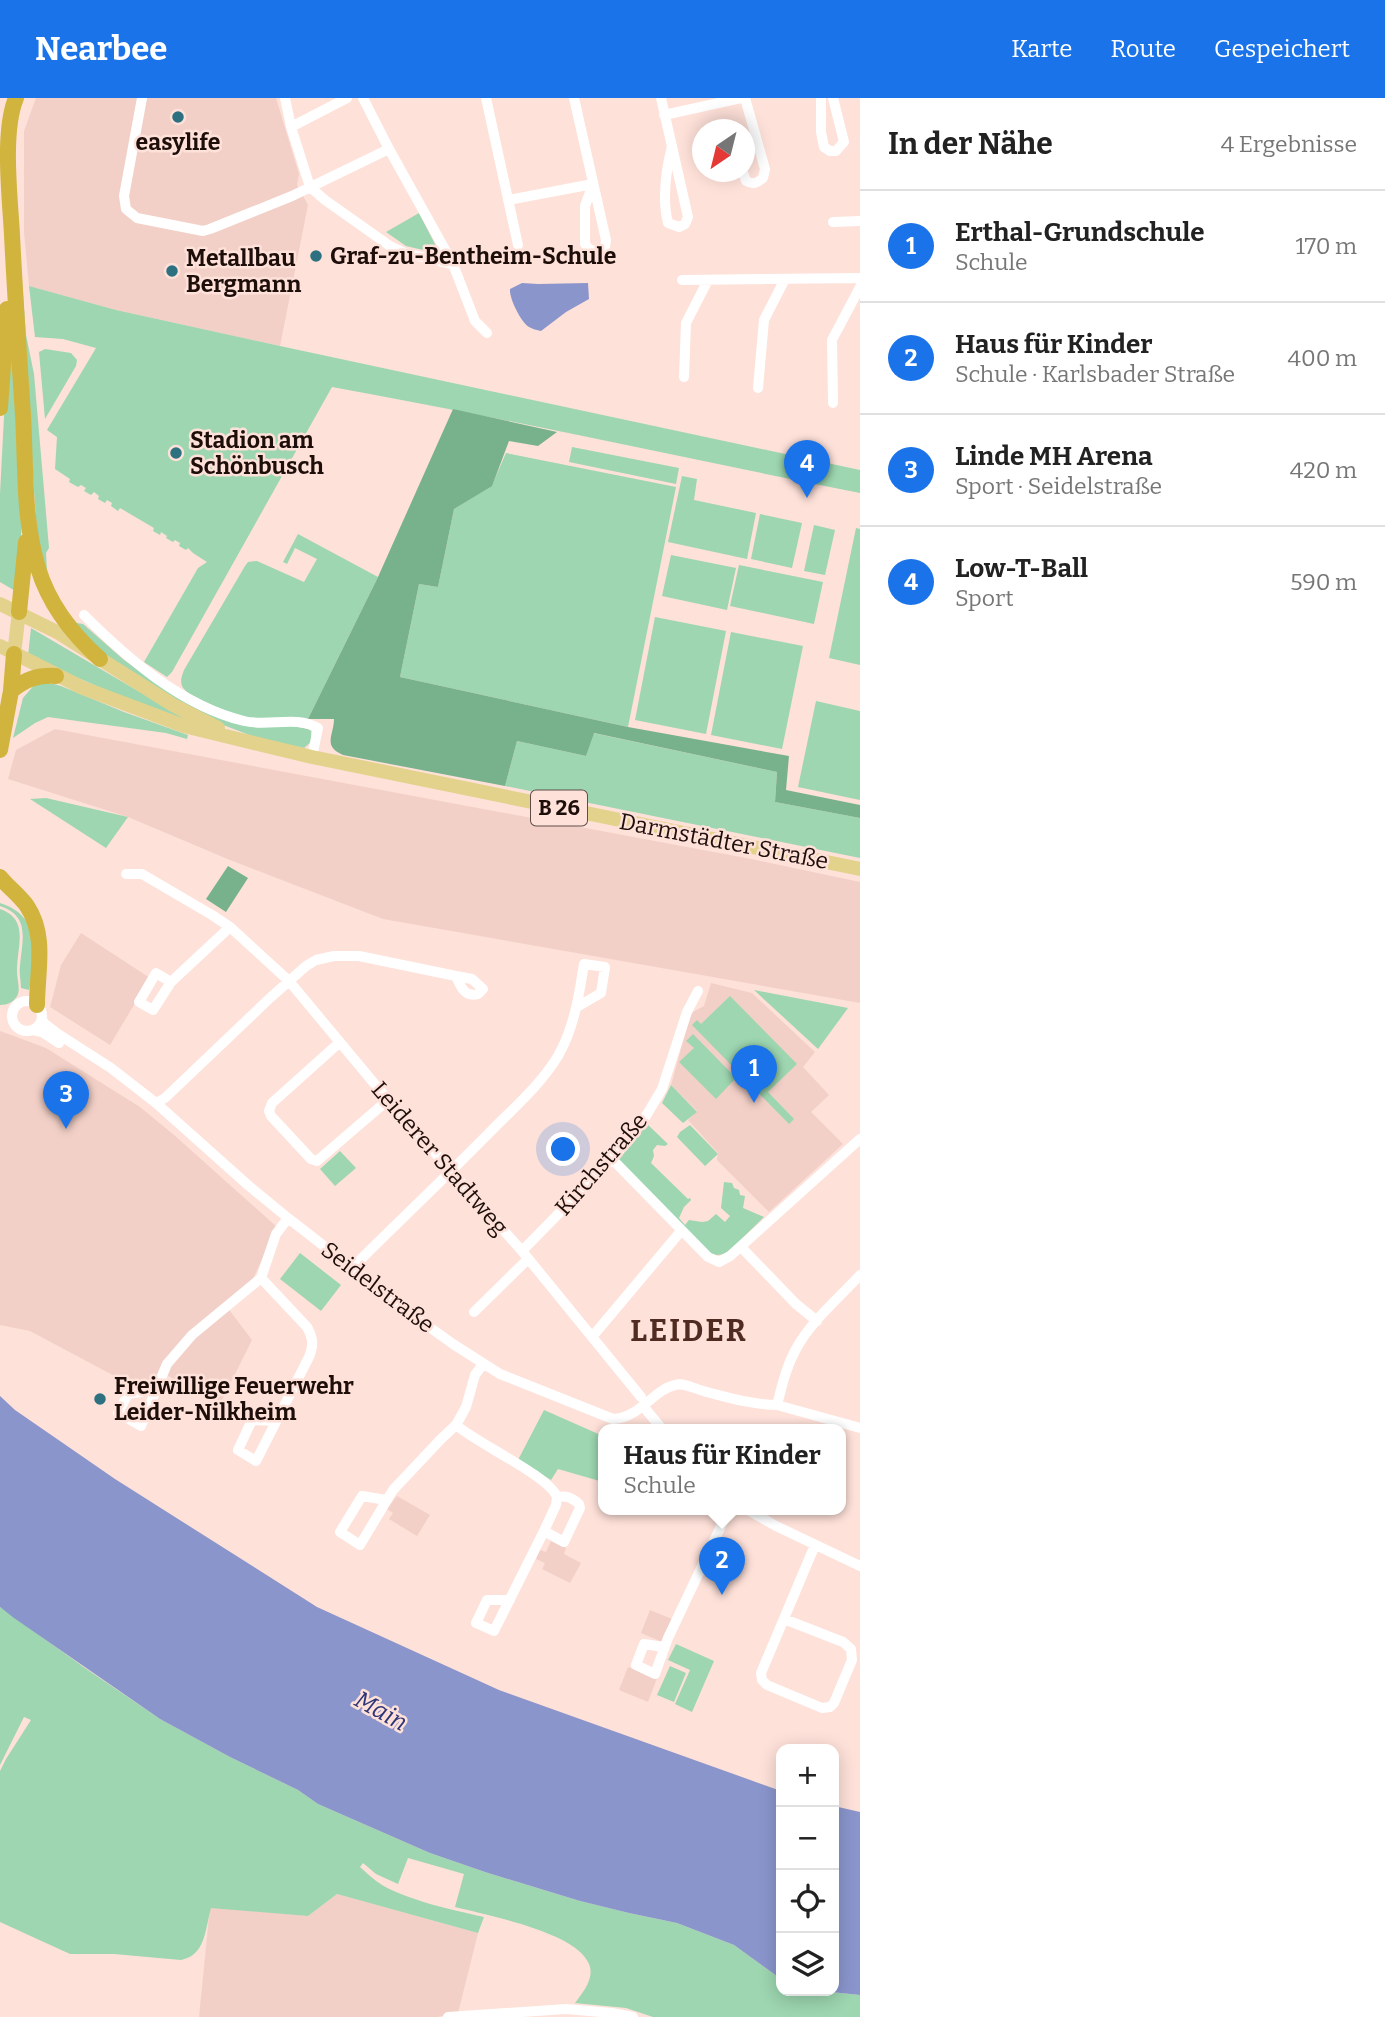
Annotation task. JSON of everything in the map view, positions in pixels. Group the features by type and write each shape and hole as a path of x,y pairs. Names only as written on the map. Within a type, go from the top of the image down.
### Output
{"highway":[{"path":"12,109 8,133 10,206 28,523 39,572 50,598 75,635 100,659"},
{"path":"1,170 10,206"},
{"path":"0,408 7,311 1,170"},
{"path":"19,612 28,523"},
{"path":"0,750 11,691 7,650"},
{"path":"11,691 30,678 56,676"},
{"path":"0,877 32,914 40,943 40,962 30,992 30,1008"},
{"path":"0,898 23,906 32,914"}],"main road":[{"name":"Darmstädter Straße","path":"0,604 59,633 173,705 210,725 259,743"},
{"path":"7,650 19,612"},
{"name":"Darmstädter Straße","path":"7,650 56,676 170,722 312,757 860,869"}],"street":[{"path":"142,98 124,196 126,209 130,215 137,218 203,231 310,187 389,149"},
{"path":"285,98 310,187 390,246 405,253 456,265"},
{"path":"291,127 347,98"},
{"path":"363,98 456,265 475,321 487,334"},
{"path":"486,98 518,245"},
{"path":"574,98 606,240 604,247 597,252 585,244 585,206 593,184"},
{"path":"660,98 688,217 685,224 679,227 668,223 666,216 665,174 671,146"},
{"path":"821,98 824,147 836,151 844,142 833,98"},
{"path":"664,115 745,102 750,119"},
{"path":"748,182 757,183 763,178 765,169 755,136"},
{"path":"508,200 593,184"},
{"path":"833,222 860,221"},
{"path":"682,280 860,278"},
{"path":"758,388 764,320 785,279"},
{"path":"684,377 686,323 708,280"},
{"path":"833,404 832,340 860,287"},
{"path":"84,615 132,659 169,686 206,707 245,721 309,723 318,728 312,757"},
{"name":"Leiderer Stadtweg","path":"126,874 142,874 230,927 289,981 388,1100 525,1255 592,1336 658,1424"},
{"path":"171,982 230,927"},
{"path":"156,1103 165,1098 289,981 316,960 334,956 359,957 456,976"},
{"name":"Kirchstraße","path":"474,1312 643,1121 662,1089 687,1012 698,991"},
{"path":"352,1268 544,1076 568,1036 577,1007"},
{"path":"0,1010 30,1008"},
{"path":"13,1022 13,1013 30,1008"},
{"path":"30,1008 40,1025 33,1030"},
{"name":"Seidelstraße","path":"30,1008 58,1034 111,1068 156,1103 288,1218 411,1314 483,1364 525,1385 604,1417 622,1419 643,1402 679,1384 765,1405 777,1405 846,1424"},
{"name":"Seidelstraße","path":"1,1017 13,1022 21,1030 42,1032 107,1074 140,1091"},
{"path":"340,1042 272,1103 269,1111 271,1116 311,1159 317,1161 388,1100"},
{"path":"612,1159 708,1257 719,1262 741,1247 860,1139"},
{"path":"156,1389 167,1364 178,1349 261,1278 276,1234 288,1218"},
{"path":"592,1336 681,1231"},
{"path":"741,1247 796,1304 817,1321"},
{"path":"777,1405 787,1368 797,1347 860,1275"},
{"path":"261,1278 307,1327 313,1340 309,1357 276,1421"},
{"path":"386,1500 362,1496 340,1532 360,1545 386,1500 414,1466 456,1426 466,1407 475,1375 483,1364"},
{"path":"456,1426 543,1481 557,1497 556,1505 510,1600"},
{"path":"544,1531 564,1542 580,1508 573,1499 564,1495 557,1497"},
{"path":"664,1647 726,1515"},
{"path":"756,1515 860,1566"},
{"path":"784,1619 843,1642 851,1649 852,1660 830,1707 822,1707 767,1685 762,1680 761,1673 815,1545"},
{"path":"448,2017 566,2009 633,2017"}],"shaded area":[{"path":"36,98 276,98 299,174 297,185 308,205 280,346 116,310 29,286 24,232 24,131"},
{"path":"55,729 746,858 860,882 860,1003 383,919 128,817 8,779 16,750"},
{"path":"81,933 150,978 110,1045 50,1007 61,965"},
{"path":"711,983 752,993 815,1052 803,1067 829,1095 811,1112 843,1144 769,1212 717,1160 718,1153 688,1120 697,1111 671,1085 691,1013 704,1006"},
{"path":"0,1031 46,1048 140,1107 277,1227 252,1281 224,1303 252,1340 221,1402 160,1372 152,1386 137,1388 30,1331 0,1325"},
{"path":"397,1496 430,1515 417,1536 389,1519 393,1513 387,1509"},
{"path":"551,1541 566,1548 564,1554 581,1563 570,1583 542,1569 545,1563 536,1559 540,1550 546,1552"},
{"path":"650,1610 672,1619 662,1642 641,1633"},
{"path":"628,1667 657,1678 648,1702 619,1690"},
{"path":"337,1894 478,1933 458,2013 437,2017 199,2017 210,1907 308,1916"}],"green space":[{"path":"13,157 26,335 34,374 49,548 46,553 47,572 38,546 11,166"},
{"path":"419,213 440,254 406,246 386,232"},
{"path":"29,286 116,310 860,470 860,493 332,387 167,677 144,662 198,568 207,562 188,548 186,550 179,546 180,543 175,540 173,542 161,532 160,535 153,531 154,528 120,508 118,511 107,500 105,503 98,499 99,496 94,492 91,495 84,491 86,488 81,485 78,487 69,482 70,479 55,469 57,437 47,430 96,348 63,339 35,337"},
{"path":"13,340 22,522 17,592 0,582 0,494 5,397"},
{"path":"45,349 71,353 77,360 45,419 39,352"},
{"path":"453,409 557,432 538,446 509,441 492,486 454,509 438,587 419,584 400,677 628,727 789,756 786,790 860,805 860,818 775,802 777,772 594,733 586,756 517,741 505,786 343,755 333,748 331,740 334,719 308,719 378,577"},
{"path":"572,447 679,468 676,484 569,462"},
{"path":"506,453 676,487 628,727 400,677 419,584 438,587 454,509 492,485"},
{"path":"682,476 697,479 694,500 756,513 747,559 668,542"},
{"path":"760,514 802,523 792,568 751,559"},
{"path":"814,525 835,530 825,575 804,571"},
{"path":"856,528 860,529 860,665 829,658"},
{"path":"298,534 378,577 308,719 246,718 192,696 182,686 184,670 248,562 257,561 304,582 317,559 295,548 287,564 283,562"},
{"path":"671,555 736,568 727,610 662,596"},
{"path":"739,565 823,582 814,624 730,606"},
{"path":"65,610 77,623 83,624 124,660 200,708 308,729 311,731 311,742 304,748 257,738 197,715 94,647"},
{"path":"655,617 726,631 706,734 635,720"},
{"path":"31,628 189,721 172,719 28,656"},
{"path":"731,632 803,646 782,749 711,735"},
{"path":"36,683 61,686 188,735 187,739 166,733 48,717 13,738 23,698"},
{"path":"816,701 860,711 860,800 798,787"},
{"path":"593,733 777,772 775,802 860,818 860,858 505,786 517,741 586,756"},
{"path":"46,798 128,817 106,848 30,799"},
{"path":"228,866 248,878 226,912 206,899"},
{"path":"0,903 14,909 23,917 33,938 29,990 21,988 23,939 20,923 10,910 0,906"},
{"path":"0,909 16,920 20,936 18,994 15,999 0,1005"},
{"path":"754,990 848,1008 818,1049"},
{"path":"730,996 797,1064 768,1092 794,1119 789,1124 692,1025 697,1020 701,1024"},
{"path":"693,1034 736,1078 716,1099 679,1062 694,1048 686,1041"},
{"path":"671,1085 697,1112 683,1123 662,1103"},
{"path":"647,1124 668,1144 657,1145 653,1150 651,1163 691,1200 679,1218 685,1225 689,1220 708,1221 716,1214 725,1222 730,1216 721,1208 724,1182 732,1183 740,1195 745,1196 743,1208 764,1217 726,1254 711,1254 618,1161"},
{"path":"690,1125 718,1154 705,1166 677,1137"},
{"path":"340,1151 356,1168 335,1186 320,1169"},
{"path":"300,1253 341,1285 321,1311 280,1279"},
{"path":"544,1410 598,1434 598,1481 558,1469 551,1480 518,1460"},
{"path":"0,1607 160,1719 298,1790 318,1804 430,1853 485,1872 580,1901 677,1923 734,1945 776,1975 776,1996 839,1996 839,1993 860,1995 860,2017 653,2017 626,2008 575,2003 587,1985 590,1974 589,1964 581,1953 550,1934 529,1926 455,1907 464,1874 408,1858 398,1884 376,1874 363,1863 360,1867 382,1885 405,1896 484,1917 478,1933 337,1894 308,1916 211,1908 200,1947 195,1953 181,1960 114,1954 70,1954 0,1922 0,1771 31,1720 24,1717 0,1765"},
{"path":"676,1644 714,1661 692,1712 675,1704 690,1670 668,1660"},
{"path":"670,1666 686,1673 674,1702 657,1695"}],"water":[{"path":"522,283 588,283 589,299 541,331 526,324 513,304 510,289"},
{"name":"Main","path":"0,1396 15,1410 115,1479 317,1607 499,1690 776,1789 776,1975 734,1945 677,1923 580,1901 485,1872 430,1853 318,1804 298,1790 160,1719 0,1607"},
{"path":"839,1807 860,1812 860,1995 839,1993"}],"place":[{"name":"easylife","path":"178,117"},
{"name":"Graf-zu-Bentheim-Schule","path":"316,256"},
{"name":"Metallbau Bergmann","path":"172,271"},
{"name":"Stadion am Schönbusch","path":"176,453"},
{"name":"Low-T-Ball","path":"807,498"},
{"name":"Erthal-Grundschule","path":"754,1103"},
{"name":"Linde MH Arena","path":"66,1129"},
{"name":"Freiwillige Feuerwehr Leider-Nilkheim","path":"100,1399"},
{"name":"Haus für Kinder","path":"722,1595"}],"district":[{"name":"LEIDER","path":"689,1331"}]}
